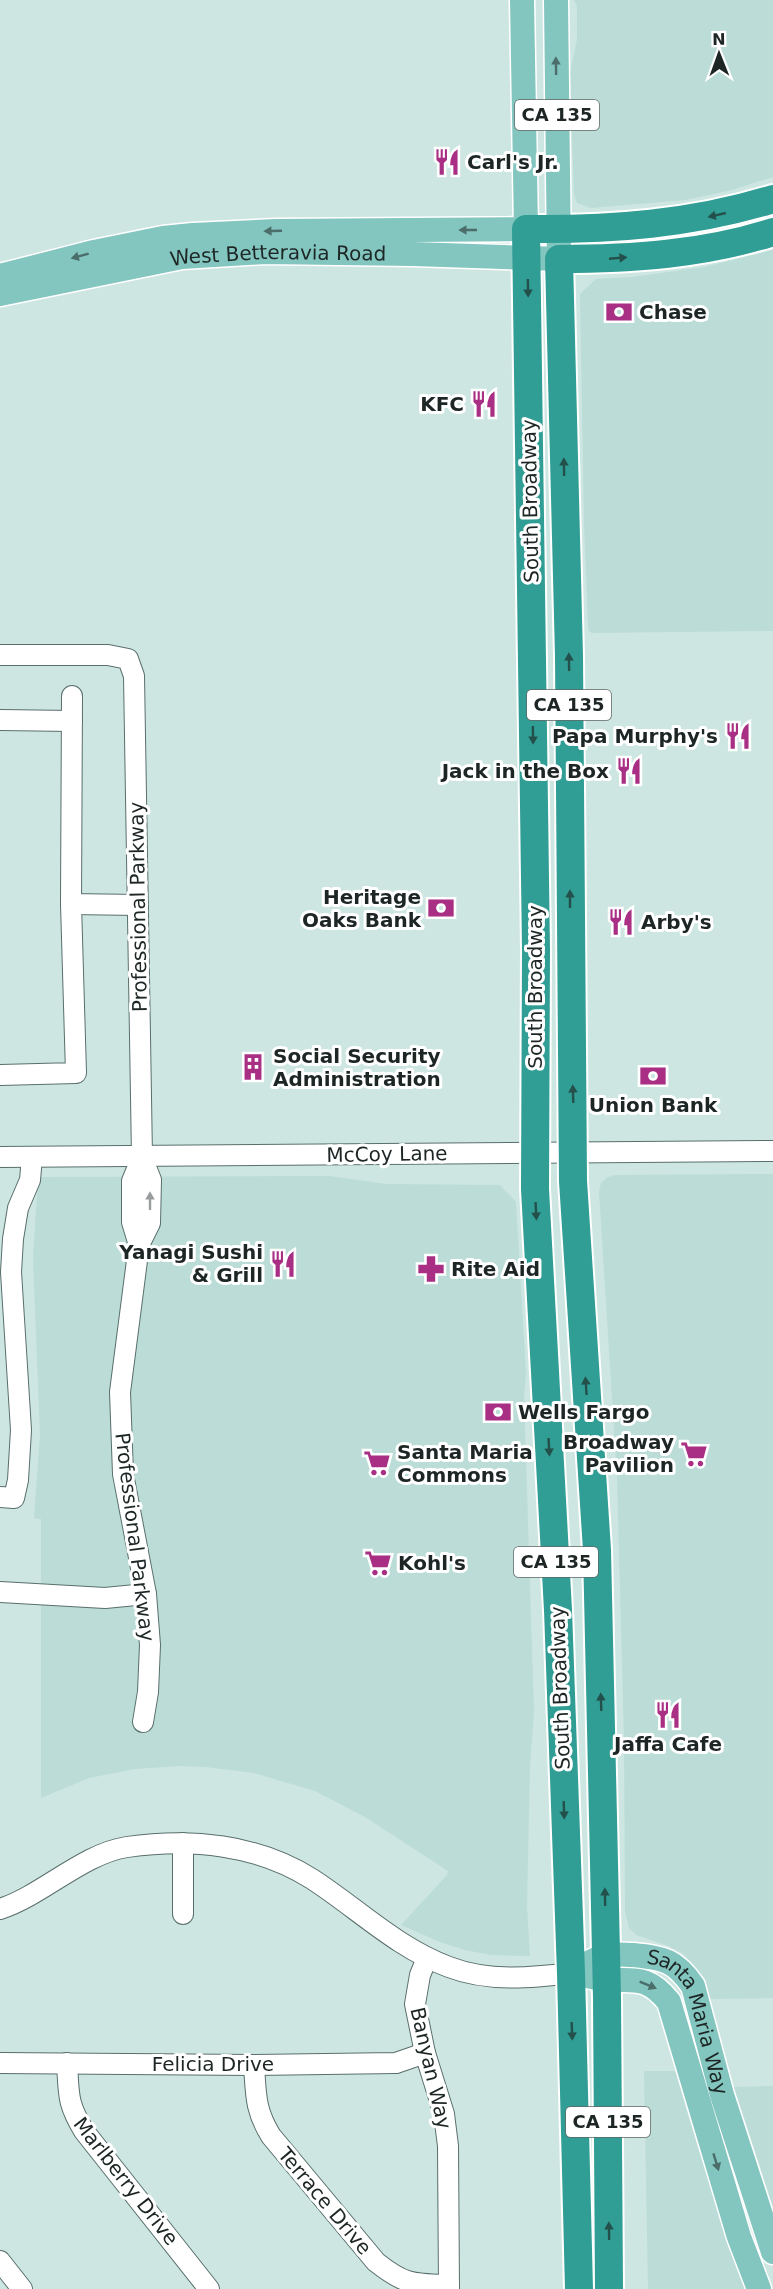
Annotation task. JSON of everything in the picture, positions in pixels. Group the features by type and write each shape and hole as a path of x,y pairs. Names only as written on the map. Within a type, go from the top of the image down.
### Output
{"highway":[{"name":"West Betteravia Road","path":"526,229 630,227 710,216 773,200"},
{"name":"South Broadway","path":"526,229 536,950 534,1152 558,1610 571,1973"},
{"path":"559,259 607,259 670,254 725,246 773,232"},
{"name":"South Broadway","path":"559,259 569,656 573,1152 597,1550 606,1968"},
{"path":"534,823 570,824"},
{"name":"CA 135","path":"606,1968 609,2289"},
{"name":"CA 135","path":"571,1973 579,2289"}],"main road":[{"name":"South Broadway","path":"522,0 526,229"},
{"name":"South Broadway","path":"556,0 559,259"},
{"name":"West Betteravia Road","path":"0,276 94,252 163,238 193,235 276,231 526,229"},
{"name":"West Betteravia Road","path":"0,294 182,256 265,252 559,259"},
{"name":"Santa Maria Way","path":"571,1973 659,1958 683,1972 693,1986 722,2095 773,2252"},
{"name":"Santa Maria Way","path":"606,1968 626,1980 648,1982 659,1989 669,2002 739,2237 759,2289"}],"street":[{"name":"Professional Parkway","path":"0,656 108,655 128,659 134,676 142,1157 132,1181 132,1222 140,1245 120,1392 123,1474 146,1594 150,1645 148,1692 143,1722"},
{"path":"0,1075 76,1073 71,904 72,696"},
{"path":"0,720 72,721"},
{"path":"71,904 138,905"},
{"name":"McCoy Lane","path":"0,1158 773,1151"},
{"path":"7,1497 18,1480 21,1430 11,1272 13,1239 18,1208 30,1180 32,1157"},
{"path":"0,1592 105,1598 146,1594"},
{"path":"0,1909 94,1859 123,1848 183,1844 244,1849 291,1866 427,1958 451,1968 500,1978 543,1977 571,1973"},
{"path":"183,1844 183,1914"},
{"name":"Banyan Way","path":"427,1958 420,1975 415,2004 425,2054 444,2114 448,2146 449,2287"},
{"name":"Felicia Drive","path":"0,2063 254,2065 396,2063 425,2054"},
{"name":"Marlberry Drive","path":"67,2063 69,2101 84,2131 209,2289"},
{"name":"Terrace Drive","path":"254,2065 256,2105 271,2136 376,2262 396,2278 418,2284 449,2287"},
{"path":"0,2261 15,2287"}],"shaded area":[{"path":"574,0 773,0 773,177 732,190 685,200 591,208 577,203 574,194 570,73 577,39 577,6"},
{"path":"773,250 773,631 592,633 589,631 588,624 584,523 580,294 596,279 632,277 704,267"},
{"name":"Broadway Pavilion","path":"773,1174 773,1998 710,1999 704,1980 694,1965 682,1953 636,1935 629,1928 625,1911 624,1738 617,1477 599,1192 601,1183 615,1175"},
{"path":"329,1176 387,1184 500,1185 516,1202 526,1372 524,1397 534,1712 530,1766 527,1907 530,1956 491,1955 465,1950 401,1925 447,1875 448,1871 365,1817 315,1791 254,1773 179,1766 135,1769 89,1778 41,1798 41,1519 34,1518 40,1435 33,1259 38,1177"},
{"path":"644,2071 675,2071 745,2289 648,2289"},
{"path":"773,2086 773,2207 734,2087"}],"place":[{"name":"Carl's Jr.","path":"447,162"},
{"name":"Chase","path":"619,312"},
{"name":"KFC","path":"484,404"},
{"name":"Papa Murphy's","path":"738,736"},
{"name":"Jack in the Box","path":"629,771"},
{"name":"Heritage Oaks Bank","path":"441,908"},
{"name":"Arby's","path":"621,922"},
{"name":"Social Security Administration","path":"253,1067"},
{"name":"Union Bank","path":"653,1076"},
{"name":"Yanagi Sushi & Grill","path":"283,1264"},
{"name":"Rite Aid","path":"431,1269"},
{"name":"Wells Fargo","path":"498,1412"},
{"name":"Broadway Pavilion","path":"694,1454"},
{"name":"Santa Maria Commons","path":"377,1463"},
{"name":"Kohl's","path":"378,1563"},
{"name":"Jaffa Cafe","path":"668,1715"}]}
